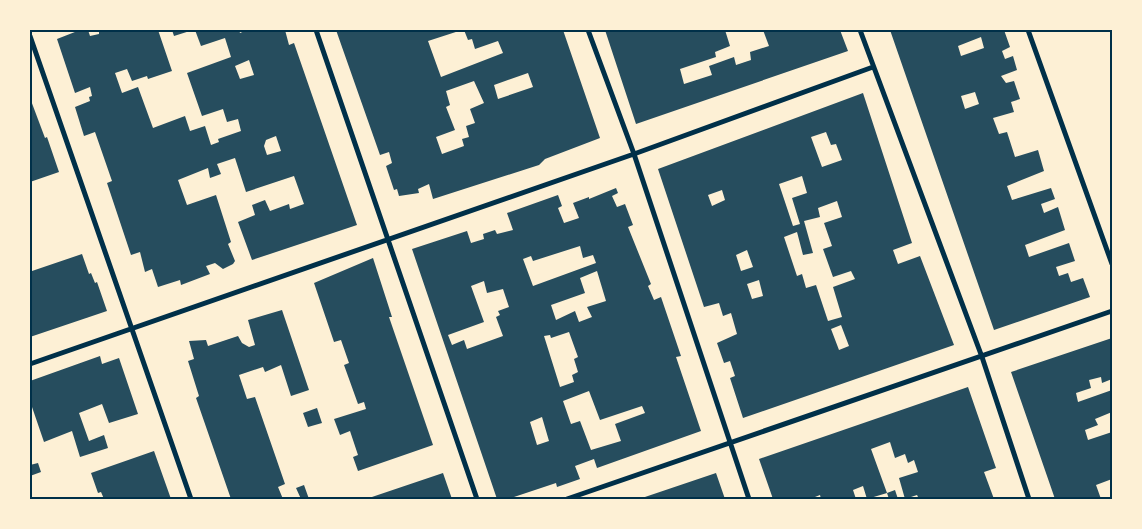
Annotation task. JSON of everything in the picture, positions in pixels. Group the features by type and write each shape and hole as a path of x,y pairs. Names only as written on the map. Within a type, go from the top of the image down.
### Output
{"street":[{"path":"316,30 386,239 477,499"},
{"path":"588,30 634,154 729,444 749,499"},
{"path":"860,30 982,357 1029,499"},
{"path":"1028,30 1112,264"},
{"path":"30,36 192,499"},
{"path":"30,364 634,154 873,67"},
{"path":"567,499 1112,311"}],"building":[{"path":"80,30 88,30 90,36 99,34 99,30 158,30 172,71 148,79 147,76 132,81 127,69 115,73 122,93 138,87 153,128 185,116 190,131 205,126 211,145 219,142 218,139 241,131 238,119 227,122 223,109 202,116 187,73 231,57 225,38 201,46 195,30 239,30 240,33 247,30 285,30 289,45 294,43 357,225 252,260 238,222 255,215 252,205 265,200 270,211 289,204 290,209 304,204 294,176 246,192 235,158 217,164 221,174 210,178 208,168 178,180 187,205 216,195 231,242 228,244 235,261 223,269 215,263 206,266 210,274 181,285 180,280 158,287 152,269 145,272 140,252 131,255 107,183 112,181 95,132 84,136 75,107 90,101 89,97 92,96 90,87 75,93 57,39","holes":["249,60 254,75 240,79 235,66","276,136 281,151 267,155 264,146 266,140"]},
{"path":"172,30 193,30 174,36"},
{"path":"336,30 462,30 428,41 441,77 503,53 498,41 475,49 472,39 468,40 464,30 563,30 600,138 545,159 539,165 433,199 429,184 418,189 419,193 399,196 397,189 394,190 386,166 392,163 389,152 380,155","holes":["528,73 533,87 498,99 494,85","474,81 484,103 470,109 475,123 466,126 469,137 462,139 464,146 442,154 436,137 455,130 446,107 450,105 446,91"]},
{"path":"605,30 709,30 710,32 725,30 730,46 715,52 716,57 680,69 684,84 712,75 709,66 734,57 736,65 751,60 750,52 769,46 763,30 840,30 848,51 636,124"},
{"path":"890,30 1004,30 1010,47 1002,51 1005,59 1013,56 1017,70 1001,76 1006,83 1014,81 1020,99 1011,102 1014,112 993,118 999,134 1007,132 1015,157 1038,150 1044,171 1007,186 1012,200 1051,188 1055,199 1041,204 1044,213 1058,207 1065,230 1025,245 1029,257 1069,243 1075,261 1056,267 1059,276 1068,273 1071,282 1083,278 1090,297 994,330","holes":["981,37 984,48 961,56 958,46","975,92 979,104 965,109 961,96"]},
{"path":"863,93 912,243 893,250 898,264 920,256 954,345 743,418 730,378 735,376 730,361 724,363 717,343 737,334 731,313 723,316 719,303 704,307 658,169","holes":["826,132 831,145 836,144 842,160 822,167 811,137","802,176 807,193 792,198 800,224 793,226 779,184","722,190 725,200 712,206 708,195","837,201 842,217 824,223 832,246 823,249 833,277 851,271 855,279 833,287 842,317 828,321 816,285 806,288 802,274 797,276 784,237 797,232 803,255 813,253 804,221 820,217 818,208","747,250 753,267 741,271 736,255","759,280 763,296 752,299 747,284","841,325 849,346 839,350 831,329"]},
{"path":"30,98 45,138 47,137 59,172 30,182"},
{"path":"616,188 618,193 612,196 617,207 625,204 633,225 628,227 651,284 648,286 654,300 661,297 681,356 676,357 701,431 597,468 594,459 575,466 580,479 557,487 556,483 508,499 497,499 412,249 467,231 471,243 484,239 483,234 495,230 497,234 513,230 507,213 558,195 562,206 558,208 564,223 579,218 573,203 589,197 589,199","holes":["580,246 583,258 593,255 596,263 533,286 523,259 531,256 533,261","597,271 606,301 587,307 592,317 579,322 575,311 556,320 551,305 585,293 580,278","484,281 487,293 503,289 509,307 498,311 500,315 496,317 503,336 467,349 464,340 452,345 448,335 484,322 471,286","569,332 578,357 574,359 578,372 572,375 574,382 560,387 544,336 550,335 551,338","589,391 600,420 642,406 645,413 615,424 621,441 591,450 580,421 571,424 563,401","542,417 549,441 537,445 530,422"]},
{"path":"82,254 89,274 91,273 95,283 97,282 107,311 30,337 30,266 32,271"},
{"path":"373,258 392,317 389,317 433,445 358,471 353,457 358,455 350,431 340,435 334,419 366,409 364,402 358,404 344,365 349,363 341,340 334,342 314,283"},
{"path":"282,310 309,390 291,396 281,365 265,372 263,367 239,375 247,399 255,397 285,484 278,487 283,499 231,499 196,398 199,396 188,361 194,359 189,341 206,340 208,346 238,336 242,343 249,347 255,345 248,320"},
{"path":"1112,338 1112,379 1102,383 1101,377 1089,380 1091,388 1076,393 1078,402 1112,390 1112,412 1095,419 1098,425 1085,430 1088,440 1112,432 1112,479 1096,485 1101,499 1055,499 1011,372"},
{"path":"100,356 102,364 119,358 138,414 109,423 102,404 79,413 89,441 104,435 108,448 80,457 72,431 44,442 32,407 30,408 30,381"},
{"path":"968,387 996,468 984,472 994,499 919,499 917,495 905,499 899,478 918,472 914,460 908,463 905,454 895,458 890,442 871,449 887,493 867,499 863,486 853,490 856,499 821,499 820,495 810,499 773,499 759,459"},
{"path":"317,408 322,423 308,427 303,413"},
{"path":"154,451 171,499 104,499 101,492 98,493 91,473"},
{"path":"38,463 41,472 30,476 30,465"},
{"path":"443,473 452,499 366,499"},
{"path":"716,473 725,499 639,499"},
{"path":"304,485 309,499 301,499 296,488"},
{"path":"895,490 898,499 889,499 887,493"}]}
